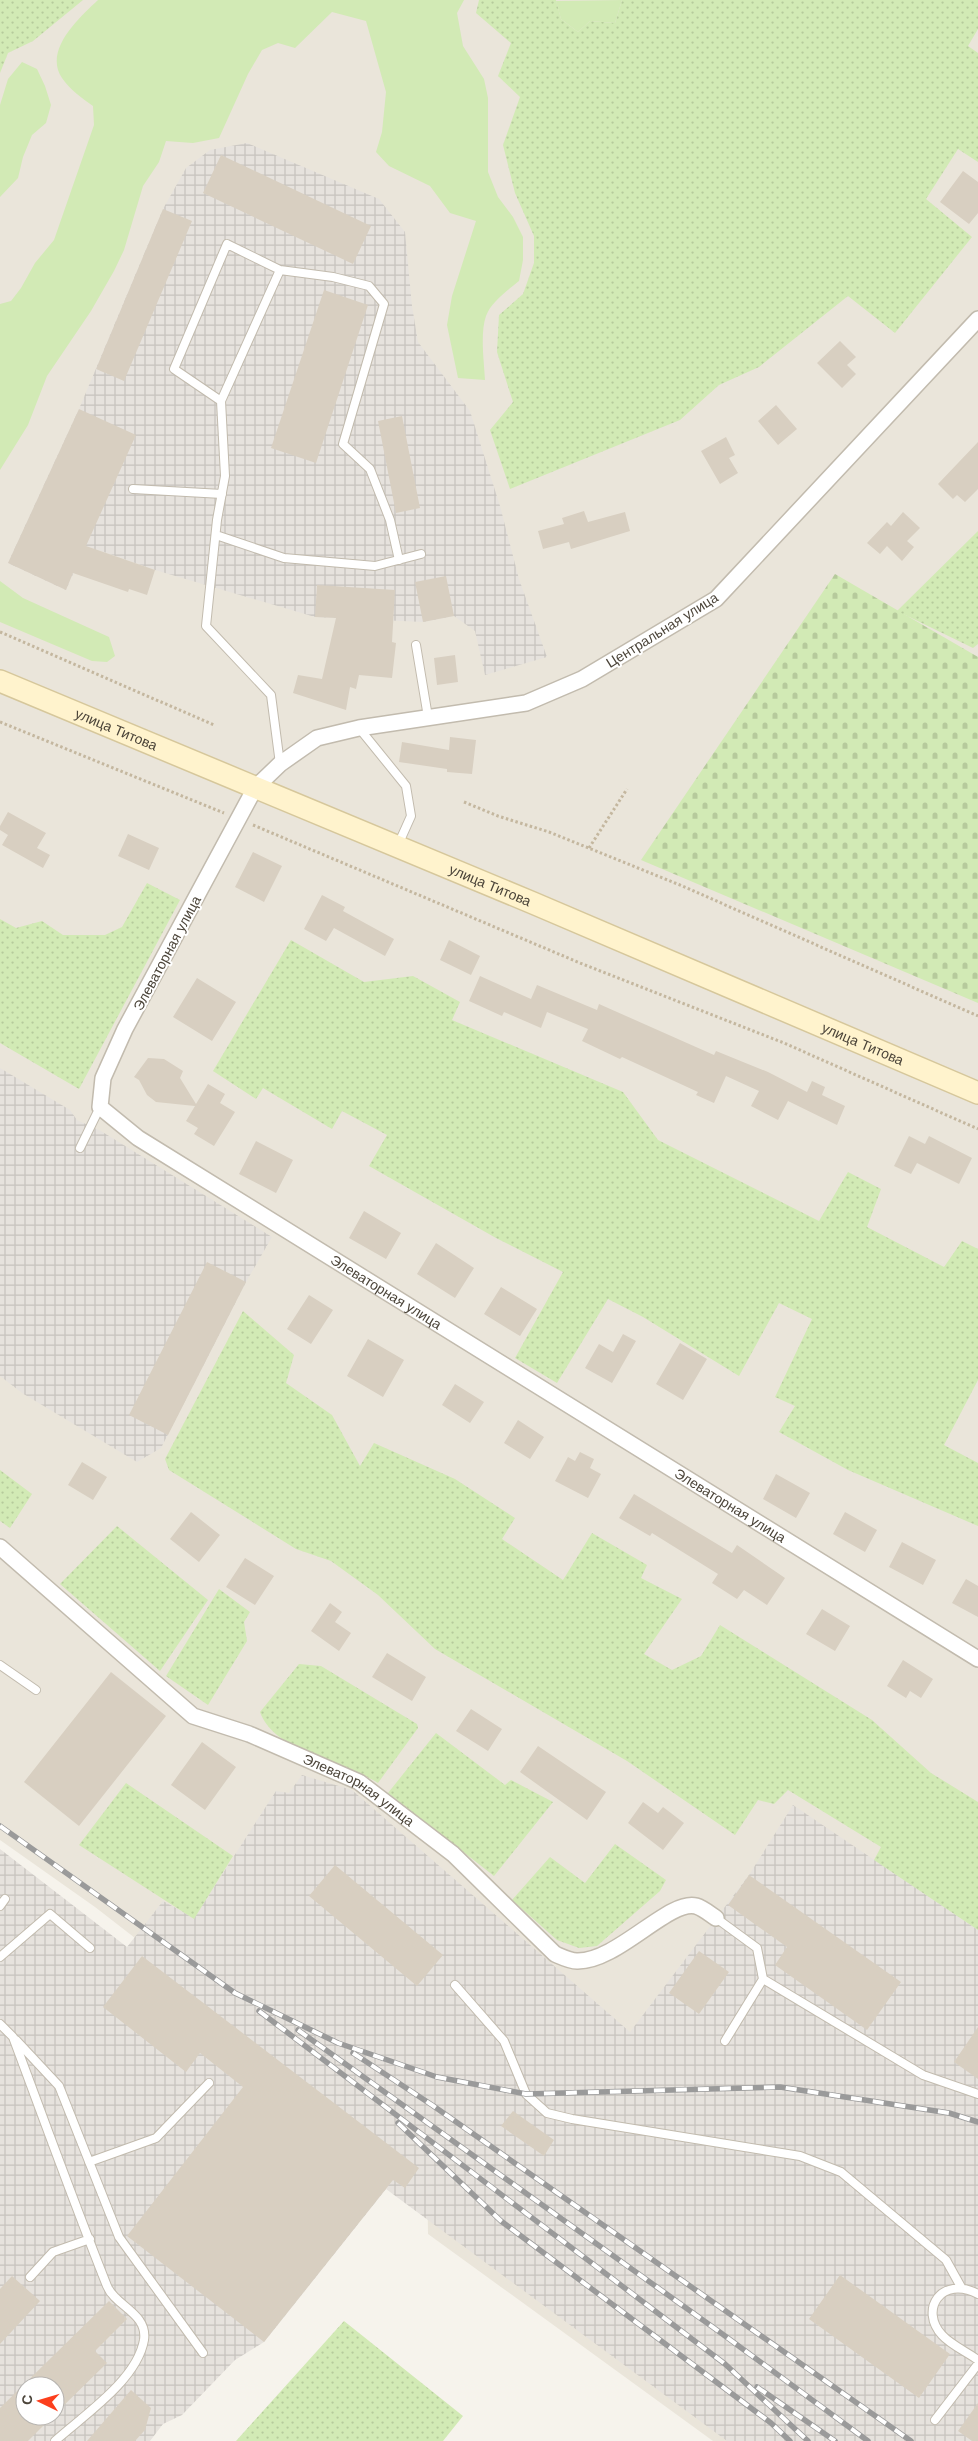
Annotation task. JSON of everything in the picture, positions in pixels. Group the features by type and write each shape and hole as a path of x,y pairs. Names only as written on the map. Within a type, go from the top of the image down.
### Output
{"main road":[{"name":"улица Титова","path":"0,681 978,1093"}],"street":[{"name":"Центральная улица","path":"255,788 280,764 317,738 359,728 526,703 534,700 582,680 716,599 978,319"},
{"name":"Элеваторная улица","path":"255,788 125,1029 103,1078 100,1107 138,1138 978,1659"},
{"name":"Элеваторная улица","path":"0,1547 192,1716 250,1734 359,1782 453,1854 555,1954 576,1961 597,1958 624,1944 682,1906 697,1906 716,1918"}],"lane":[{"path":"221,401 174,368 227,244 280,270 333,277 369,286 384,304 343,444 370,469 390,520 398,560"},
{"path":"280,270 221,401 225,476 216,534 206,626 272,695 280,764"},
{"path":"133,489 222,494"},
{"path":"216,534 284,558 376,566 421,554"},
{"path":"416,646 428,717"},
{"path":"359,728 406,786 411,816 397,847"},
{"path":"80,1148 100,1107"},
{"path":"0,1665 36,1690"},
{"path":"0,1957 50,1914 90,1948"},
{"path":"716,1918 757,1948 763,1979 725,2040"},
{"path":"763,1979 923,2075 978,2094"},
{"path":"455,1985 504,2041 526,2094 547,2113 572,2119 800,2156 841,2172 946,2260 961,2287"},
{"path":"0,2024 59,2086 119,2237 203,2352"},
{"path":"13,2037 108,2289 141,2321 144,2338 137,2359 124,2378 55,2441"},
{"path":"89,2162 156,2138 209,2083"},
{"path":"30,2277 53,2252 90,2239"},
{"path":"978,2294 961,2287 948,2288 937,2296 933,2315 942,2335 978,2360"},
{"path":"935,2420 978,2364"}],"path":[{"path":"0,632 214,725"},
{"path":"0,722 238,819 580,963 784,1043 978,1129"},
{"path":"590,848 627,789"},
{"path":"464,802 498,816 549,832 680,885 978,1016"}],"shaded area":[{"path":"0,0 978,0 978,2441 713,2441 428,2234 427,2164 95,1907 0,1840"},
{"path":"247,143 379,199 405,232 412,306 418,342 470,411 500,506 519,579 547,657 485,675 475,631 454,616 423,622 315,617 155,570 104,552 84,549 66,590 8,563 79,409 163,209 186,168 210,150"},
{"path":"0,1068 70,1110 77,1120 101,1131 272,1237 246,1282 161,1448 137,1462 22,1393 0,1376"},
{"path":"302,1775 352,1790 630,2032 749,1875 793,1805 978,1930 978,2441 727,2441 386,2189 264,2342 235,2360 182,2415 163,2424 150,2441 0,2441 0,1849 127,1947 163,1901 194,1918 276,1791 289,1793"}],"green space":[{"path":"0,0 83,0 33,41 8,53 0,73"},
{"path":"98,0 464,0 457,13 463,46 484,79 488,98 488,172 498,197 513,217 523,237 523,260 519,281 496,301 488,311 484,323 483,356 485,380 458,378 447,325 452,296 476,221 450,213 430,186 389,166 376,152 382,132 386,92 366,21 332,12 295,48 278,43 262,50 248,74 219,138 193,143 166,141 159,162 143,186 124,250 114,271 91,311 47,376 28,425 0,470 0,304 11,301 21,288 35,263 54,240 94,125 93,106 72,90 62,78 57,67 57,56 60,45 66,35 82,15"},
{"path":"479,0 556,0 561,19 578,32 590,21 615,23 622,0 978,0 978,29 968,46 978,53 978,162 958,149 926,199 972,237 895,333 848,296 759,367 719,385 680,420 510,489 490,430 513,402 497,352 499,315 523,294 534,263 534,236 515,193 503,145 520,97 498,76 511,43 476,13"},
{"path":"622,0 615,23 590,21 578,32 561,19 556,1"},
{"path":"22,62 37,69 51,105 46,123 32,135 23,157 18,178 0,197 0,105 8,79"},
{"path":"978,531 978,644 973,648 897,611"},
{"path":"835,574 978,657 978,1003 641,860"},
{"path":"0,581 23,598 109,637 115,656 107,662 92,661 0,622"},
{"path":"147,883 180,900 79,1089 0,1043 0,919 16,928 42,921 63,935 105,935 122,927"},
{"path":"291,940 364,982 413,976 460,1002 452,1020 623,1092 658,1140 819,1221 848,1172 881,1189 867,1227 944,1267 962,1241 978,1249 978,1380 944,1445 978,1463 978,1526 848,1470 779,1432 795,1406 775,1397 812,1319 779,1303 739,1376 643,1317 608,1299 557,1383 515,1358 563,1272 496,1238 369,1166 387,1135 342,1111 332,1129 263,1088 256,1099 213,1071"},
{"path":"243,1311 294,1355 286,1383 332,1415 360,1466 374,1443 455,1479 515,1518 502,1539 563,1580 592,1533 647,1565 641,1578 682,1599 644,1654 672,1670 701,1656 720,1625 872,1720 931,1773 978,1802 978,1930 874,1860 881,1847 788,1790 774,1804 758,1800 735,1835 627,1761 435,1649 378,1595 331,1561 296,1549 169,1470 165,1459"},
{"path":"0,1470 32,1494 10,1528 0,1521"},
{"path":"117,1526 208,1600 160,1671 60,1584"},
{"path":"219,1589 250,1612 244,1622 247,1641 208,1705 166,1676"},
{"path":"299,1664 321,1666 417,1724 418,1728 378,1783 364,1775 295,1746 280,1737 268,1726 260,1712"},
{"path":"436,1733 505,1785 511,1780 553,1802 494,1876 388,1793"},
{"path":"126,1783 233,1856 194,1919 79,1845"},
{"path":"615,1844 666,1880 660,1891 597,1946 579,1948 557,1940 512,1900 550,1857 585,1883"},
{"path":"344,2321 463,2416 443,2441 236,2441"}],"building":[{"path":"221,155 371,226 353,264 203,193"},
{"path":"963,171 978,182 978,213 969,224 940,202"},
{"path":"163,209 192,221 124,381 96,369"},
{"path":"324,290 368,305 316,463 271,448"},
{"path":"840,341 856,357 847,365 856,374 842,388 817,363"},
{"path":"776,405 797,429 778,445 758,421"},
{"path":"79,409 136,435 86,546 155,570 147,595 129,589 128,592 73,573 66,590 8,563"},
{"path":"402,416 420,508 396,513 378,421"},
{"path":"726,437 735,455 729,458 738,473 720,484 701,451"},
{"path":"978,442 978,489 965,502 957,495 953,499 938,484"},
{"path":"584,511 588,522 625,512 630,531 571,549 569,542 543,549 538,531 564,524 562,518"},
{"path":"903,512 920,528 907,541 914,547 902,561 887,546 880,554 867,543 887,522 891,526"},
{"path":"446,576 454,616 423,622 415,582"},
{"path":"317,585 395,590 392,642 396,643 392,678 359,675 356,689 350,687 346,710 293,693 298,675 322,679 336,618 315,617"},
{"path":"455,655 458,682 437,685 434,658"},
{"path":"450,737 476,740 472,774 447,772 447,769 399,762 402,742 449,750"},
{"path":"8,812 46,833 37,848 50,855 43,868 2,845 8,835 0,830 0,826"},
{"path":"128,834 159,848 149,870 118,856"},
{"path":"253,852 282,866 264,902 235,887"},
{"path":"322,895 345,907 343,911 394,939 385,956 334,928 326,941 304,929"},
{"path":"449,940 480,956 471,975 440,960"},
{"path":"480,976 531,999 537,985 597,1010 599,1004 714,1055 716,1051 768,1072 807,1092 812,1081 825,1087 822,1095 845,1106 837,1125 788,1101 778,1120 751,1106 759,1091 726,1076 714,1103 696,1095 698,1092 582,1041 588,1029 547,1012 541,1028 504,1012 502,1016 469,1001"},
{"path":"197,978 236,1002 212,1041 173,1017"},
{"path":"148,1058 164,1059 183,1071 180,1078 196,1104 208,1084 225,1094 220,1103 235,1112 214,1146 194,1134 198,1128 186,1121 195,1106 156,1102 147,1095 139,1080 134,1077"},
{"path":"909,1136 925,1144 929,1136 972,1158 959,1184 917,1163 911,1174 894,1166"},
{"path":"256,1141 293,1160 276,1193 239,1174"},
{"path":"364,1211 401,1233 386,1259 349,1238"},
{"path":"436,1243 474,1268 455,1298 417,1274"},
{"path":"207,1262 246,1282 168,1435 129,1415"},
{"path":"501,1287 537,1309 520,1336 484,1314"},
{"path":"309,1295 333,1310 311,1344 287,1329"},
{"path":"623,1334 636,1341 612,1383 585,1368 599,1344 613,1352"},
{"path":"368,1339 404,1360 383,1397 347,1376"},
{"path":"680,1343 707,1359 683,1400 656,1384"},
{"path":"455,1384 484,1402 470,1423 442,1405"},
{"path":"518,1420 544,1437 530,1459 504,1443"},
{"path":"580,1452 594,1459 590,1468 601,1474 588,1498 555,1481 568,1457 575,1461"},
{"path":"82,1462 107,1477 93,1500 68,1485"},
{"path":"776,1474 810,1493 796,1518 763,1499"},
{"path":"634,1494 732,1553 737,1545 785,1578 767,1605 744,1590 737,1599 712,1583 718,1574 652,1533 650,1536 619,1518"},
{"path":"191,1512 220,1535 199,1562 170,1539"},
{"path":"845,1512 877,1530 865,1552 833,1534"},
{"path":"902,1542 936,1560 923,1585 889,1567"},
{"path":"245,1558 274,1576 255,1605 226,1587"},
{"path":"966,1579 978,1586 978,1617 952,1603"},
{"path":"330,1603 342,1612 335,1622 351,1633 339,1651 311,1631"},
{"path":"822,1609 850,1626 835,1651 806,1634"},
{"path":"387,1653 426,1677 412,1701 372,1677"},
{"path":"903,1660 933,1679 921,1698 910,1691 906,1698 887,1686"},
{"path":"111,1672 166,1716 79,1826 24,1782"},
{"path":"471,1709 502,1729 488,1751 456,1731"},
{"path":"202,1742 236,1767 205,1810 171,1785"},
{"path":"538,1746 606,1792 587,1820 520,1772"},
{"path":"643,1802 658,1813 663,1807 684,1823 663,1850 628,1823"},
{"path":"335,1865 443,1955 417,1986 309,1896"},
{"path":"749,1875 901,1982 867,2030 775,1965 787,1947 728,1905"},
{"path":"699,1951 729,1972 699,2014 669,1993"},
{"path":"142,1956 419,2168 405,2188 393,2180 264,2342 127,2236 243,2087 200,2053 186,2072 103,2007"},
{"path":"978,2027 978,2079 954,2062"},
{"path":"513,2111 554,2140 544,2156 501,2126"},
{"path":"840,2275 950,2354 919,2398 809,2319"},
{"path":"12,2276 40,2301 0,2344 0,2289"},
{"path":"109,2301 127,2319 95,2351 107,2363 65,2404 65,2376 33,2376"},
{"path":"131,2390 151,2408 145,2430 135,2441 87,2441"},
{"path":"15,2393 15,2426 43,2426 28,2441 0,2441 0,2408"},
{"path":"978,2403 978,2441 972,2441 958,2431"}],"railway":[{"path":"0,1826 235,1993 338,2043 437,2077 526,2094 780,2087 949,2113 978,2122"},
{"path":"259,2011 725,2364 808,2441"},
{"path":"298,2030 721,2333 868,2441"},
{"path":"353,2053 432,2105 911,2441"},
{"path":"398,2123 501,2221 771,2423 790,2441"},
{"path":"757,2387 835,2441"}]}
